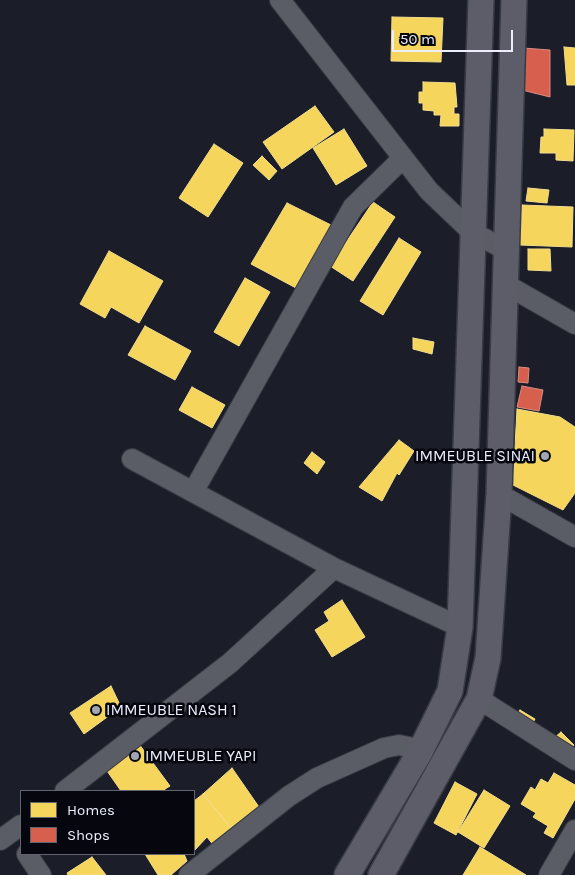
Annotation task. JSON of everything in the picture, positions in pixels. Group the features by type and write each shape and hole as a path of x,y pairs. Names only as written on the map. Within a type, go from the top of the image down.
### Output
{"main road":[{"path":"346,875 420,752 450,691 460,627 473,269 472,232 482,0"},
{"path":"381,875 479,699 488,658 499,494 514,0"}],"street":[{"path":"285,3 429,190 472,232 506,250"},
{"path":"193,492 353,207 404,158"},
{"path":"505,284 575,324"},
{"path":"132,459 334,568 460,627"},
{"path":"499,494 575,537"},
{"path":"66,790 230,663 334,568"},
{"path":"479,699 575,760"},
{"path":"189,875 289,796 318,778 384,748 399,745 418,749 420,752"},
{"path":"548,875 575,830"},
{"path":"28,855 41,875"}],"building: Homes":[{"path":"392,17 443,18 441,62 391,61"},
{"path":"564,47 575,48 575,85 567,85"},
{"path":"423,82 455,83 457,107 454,107 454,114 459,114 459,126 440,126 441,115 434,115 434,111 423,110 423,103 419,103 419,92 423,92"},
{"path":"315,106 334,132 282,169 263,142"},
{"path":"344,129 367,166 336,185 313,148"},
{"path":"544,129 574,130 573,161 556,160 556,153 540,153 541,137 544,137"},
{"path":"214,144 243,163 208,217 179,198"},
{"path":"262,156 277,171 269,180 253,165"},
{"path":"528,188 549,190 547,203 526,201"},
{"path":"373,202 395,217 353,281 330,266"},
{"path":"287,203 333,226 296,288 251,264"},
{"path":"522,205 573,207 572,247 520,245"},
{"path":"399,238 421,252 383,315 360,301"},
{"path":"528,249 550,249 551,271 528,270"},
{"path":"109,251 163,281 139,323 111,307 105,318 80,304"},
{"path":"245,278 270,292 239,346 214,332"},
{"path":"145,326 191,351 175,380 128,355"},
{"path":"413,338 434,342 432,354 413,349"},
{"path":"192,387 225,405 212,428 179,410"},
{"name":"IMMEUBLE SINAI","path":"517,409 560,417 575,427 575,493 563,510 513,485"},
{"path":"399,440 414,451 399,475 397,473 382,501 359,487"},
{"path":"312,452 325,462 317,474 304,463"},
{"path":"342,600 365,637 332,657 315,630 329,621 324,612"},
{"name":"IMMEUBLE NASH 1","path":"111,686 121,707 84,734 70,713"},
{"path":"520,710 535,719 530,728 514,718"},
{"path":"561,732 574,745 566,752 553,739"},
{"name":"IMMEUBLE YAPI","path":"139,744 170,786 164,790 120,790 105,768"},
{"path":"232,768 259,807 231,828 203,794"},
{"path":"554,773 575,785 575,799 553,838 544,833 548,826 533,817 536,813 521,804 531,787 535,790 541,779 548,783"},
{"path":"455,782 477,794 456,835 434,823"},
{"path":"484,790 510,806 484,848 458,832"},
{"path":"203,794 231,828 214,846 207,837 195,850 195,800"},
{"path":"480,847 526,875 463,875"},
{"path":"146,855 184,855 187,861 171,875 158,875"},
{"path":"92,857 106,875 68,875 67,873"}],"building: Shops":[{"path":"523,48 550,50 550,97 522,90"},
{"path":"519,367 529,368 528,383 518,382"},
{"path":"522,386 543,390 539,411 517,407"}],"place":[{"name":"IMMEUBLE SINAI","path":"545,456"},
{"name":"IMMEUBLE NASH 1","path":"96,710"},
{"name":"IMMEUBLE YAPI","path":"135,756"}]}
